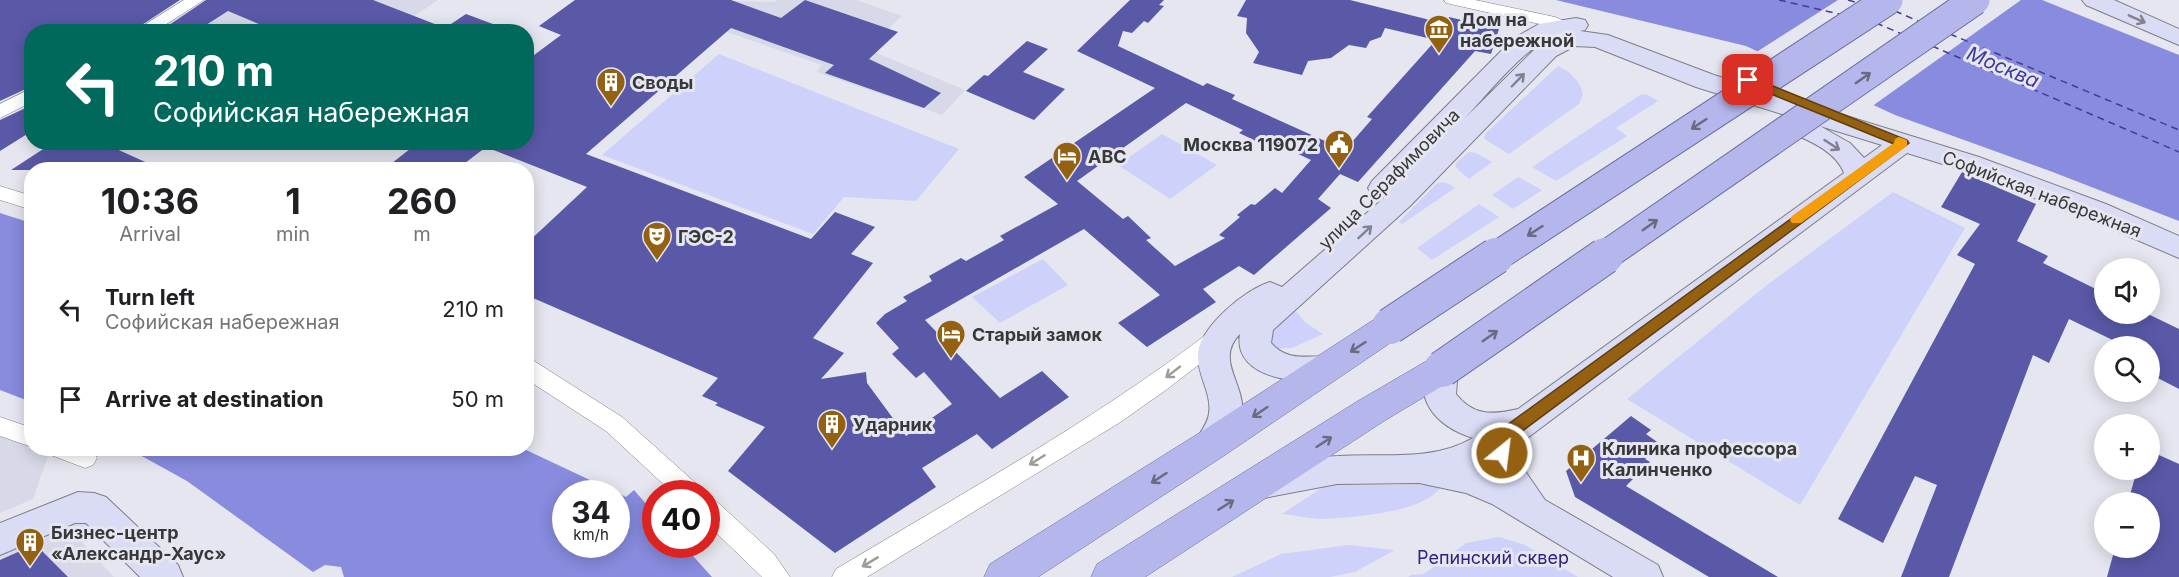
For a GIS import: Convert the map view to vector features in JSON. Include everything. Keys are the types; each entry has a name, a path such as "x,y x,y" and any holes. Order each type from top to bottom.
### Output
{"main road":[{"path":"1004,577 1209,446 1888,0"},
{"path":"1111,577 1371,411 1442,369 1975,0"},
{"path":"2094,0 2179,38"},
{"path":"2140,0 2179,17"},
{"name":"Софийская набережная","path":"1566,32 1581,25 1619,33 1726,71 1903,143"},
{"name":"Софийская набережная","path":"1566,32 1599,40 1706,81 2010,177 2096,211 2179,248"},
{"name":"улица Серафимовича","path":"1219,337 1363,208 1547,51 1566,32"},
{"path":"1706,81 1832,145 1850,159 1858,175"},
{"name":"улица Серафимовича","path":"1326,368 1284,370 1263,356 1256,347 1255,336 1261,323 1357,239 1468,117"},
{"path":"1417,470 1469,456 1517,428 1903,143"},
{"path":"1209,446 1222,427 1226,413 1223,388 1215,365 1214,354 1219,337"},
{"path":"1442,369 1439,388 1442,401 1454,414 1469,424 1482,428 1517,428"},
{"path":"1517,428 1502,453 1506,470 1536,512"},
{"path":"1258,485 1308,473 1338,470 1417,470 1470,479 1536,512 1645,577"},
{"path":"0,539 60,512 78,507 94,508 102,513 165,577"}],"street":[{"path":"155,24 196,0"},
{"path":"1452,0 1550,21 1566,32"},
{"path":"0,112 24,98"},
{"path":"0,193 24,200"},
{"path":"845,577 1111,416 1158,384 1219,337"},
{"path":"534,372 614,424 676,480"},
{"path":"0,426 24,435"},
{"path":"80,456 85,458"},
{"path":"720,520 771,569 793,577"}],"shaded area":[{"path":"208,0 438,0 402,24 167,24"},
{"path":"697,0 775,2 777,0 856,0 902,16 867,49 965,90 942,115 816,72 822,65 678,15"},
{"path":"0,434 24,443 24,456 48,456 33,499 0,513"},
{"path":"82,521 89,527 80,540 114,577 0,577 0,550 54,525"}],"green space":[{"path":"719,54 959,149 916,201 844,197 813,234 602,155"},
{"path":"1558,66 1571,74 1580,85 1583,94 1579,104 1509,154 1484,138 1486,133"},
{"path":"1646,94 1658,101 1616,128 1627,136 1556,181 1532,167 1640,95"},
{"path":"1162,134 1217,165 1170,199 1118,165"},
{"path":"1469,152 1476,153 1492,162 1469,179 1455,167 1457,162"},
{"path":"1518,177 1542,190 1513,209 1492,195"},
{"path":"1441,182 1455,188 1402,224 1399,222 1436,184"},
{"path":"1893,192 1965,228 1800,505 1627,399 1767,285"},
{"path":"1479,204 1499,217 1432,260 1417,248"},
{"path":"1043,259 1068,285 1000,323 972,297"},
{"path":"1295,310 1306,323 1323,334 1292,348 1275,349 1269,341 1270,330"},
{"path":"1326,485 1440,485 1441,487 1432,496 1419,503 1387,512 1323,519 1282,514"},
{"name":"Репинский сквер","path":"1499,537 1525,545 1578,577 1408,577 1424,574 1466,543"},
{"path":"1348,545 1395,550 1355,572 1330,577 1232,577 1281,554"}],"water":[{"name":"Москва","path":"1556,0 2042,0 2179,55 2179,221 1895,115 1746,46"},
{"path":"0,213 24,221 24,399 0,390"},
{"path":"534,454 590,480 552,480 552,558 630,558 630,494 634,490 642,499 642,558 695,558 712,577 344,577 341,567 325,565 313,572 187,481 142,456 534,456"}],"pier":[{"path":"1838,0 2021,0 1871,107 1755,53"}],"building":[{"path":"0,0 180,0 143,24 24,24 24,90 0,101"},
{"path":"206,0 373,0 435,24 259,24 228,11 208,24 171,24"},
{"path":"575,0 731,0 781,18 805,0 898,32 869,59 941,93 924,108 825,73 834,65 731,28 586,154 811,239 835,212 875,227 851,254 873,263 813,338 844,353 821,379 866,372 867,383 906,436 952,404 924,372 916,378 892,354 899,348 876,323 885,314 907,301 903,297 932,281 929,276 961,258 966,261 1004,240 1000,236 1058,204 1024,177 1155,88 1077,51 1130,0 1164,0 1159,5 1164,6 1148,23 1144,21 1132,33 1123,31 1118,46 1203,86 1207,83 1235,95 1232,99 1345,150 1372,119 1367,117 1436,40 1385,28 1381,37 1370,41 1366,48 1349,45 1331,58 1308,61 1302,75 1253,63 1259,52 1246,33 1247,18 1237,16 1246,0 1350,0 1446,24 1449,17 1499,29 1491,54 1475,51 1358,182 1340,174 1318,199 1331,208 1254,275 1239,266 1203,289 1216,302 1147,347 1118,323 1160,295 1084,229 925,320 1000,398 1042,371 1069,397 992,449 977,434 922,468 936,487 835,553 728,471 765,427 715,405 718,403 702,396 718,378 534,298 534,237 587,187 534,166 534,162 524,162 494,150 534,150 534,55 561,35 539,26","holes":["1186,103 1243,130 1239,133 1269,147 1275,143 1311,160 1282,193 1275,188 1255,205 1251,204 1237,215 1240,217 1219,235 1225,238 1175,266 1146,240 1151,238 1128,216 1123,219 1077,181"]},
{"path":"466,14 493,24 451,24"},
{"path":"1027,41 1048,49 1023,72 1065,89 1034,120 966,91 984,75 988,76"},
{"path":"24,109 24,136 0,151 0,120"},
{"path":"42,150 119,150 145,162 24,162 24,170 11,170"},
{"path":"409,150 482,150 466,162 393,162"},
{"path":"1962,172 2036,204 2017,241 2048,256 2043,263 2094,288 2094,324 2160,324 2160,320 2179,329 2179,389 2160,379 2160,336 2104,336 2069,319 2049,363 2033,355 1949,577 1901,577 1937,485 1915,476 1883,543 1838,519 1975,264 1957,255 1980,224 1941,207"},
{"path":"1631,416 1651,430 1646,434 1660,444 1645,459 1650,462 1626,486 1778,577 1709,577 1575,497 1566,471"},
{"path":"2160,455 2179,464 2179,577 2107,577 2112,558 2160,558 2160,492 2131,492 2134,480 2160,480"},
{"name":"Бизнес-центр «Александр-Хаус»","path":"27,548 41,550 68,577 0,577 0,560"}],"ferry route":[{"path":"1779,0 1839,14"},
{"path":"1848,0 1858,3"},
{"path":"1895,11 1918,21"},
{"path":"1876,23 1902,34"},
{"path":"1950,34 2179,130"},
{"path":"1932,46 2179,152"}],"slow traffic":[{"path":"1796,220 1903,143 1899,141"}],"place":[{"name":"Дом на набережной","path":"1439,54"},
{"name":"Своды","path":"611,108"},
{"name":"Москва 119072","path":"1339,170"},
{"name":"ABC","path":"1067,182"},
{"name":"ГЭС-2","path":"657,262"},
{"name":"Старый замок","path":"951,360"},
{"name":"Ударник","path":"832,450"},
{"name":"Клиника профессора Калинченко","path":"1581,484"},
{"name":"Бизнес-центр «Александр-Хаус»","path":"30,568"}],"route":[{"path":"1502,453 1506,435 1903,143 1748,80"}]}
